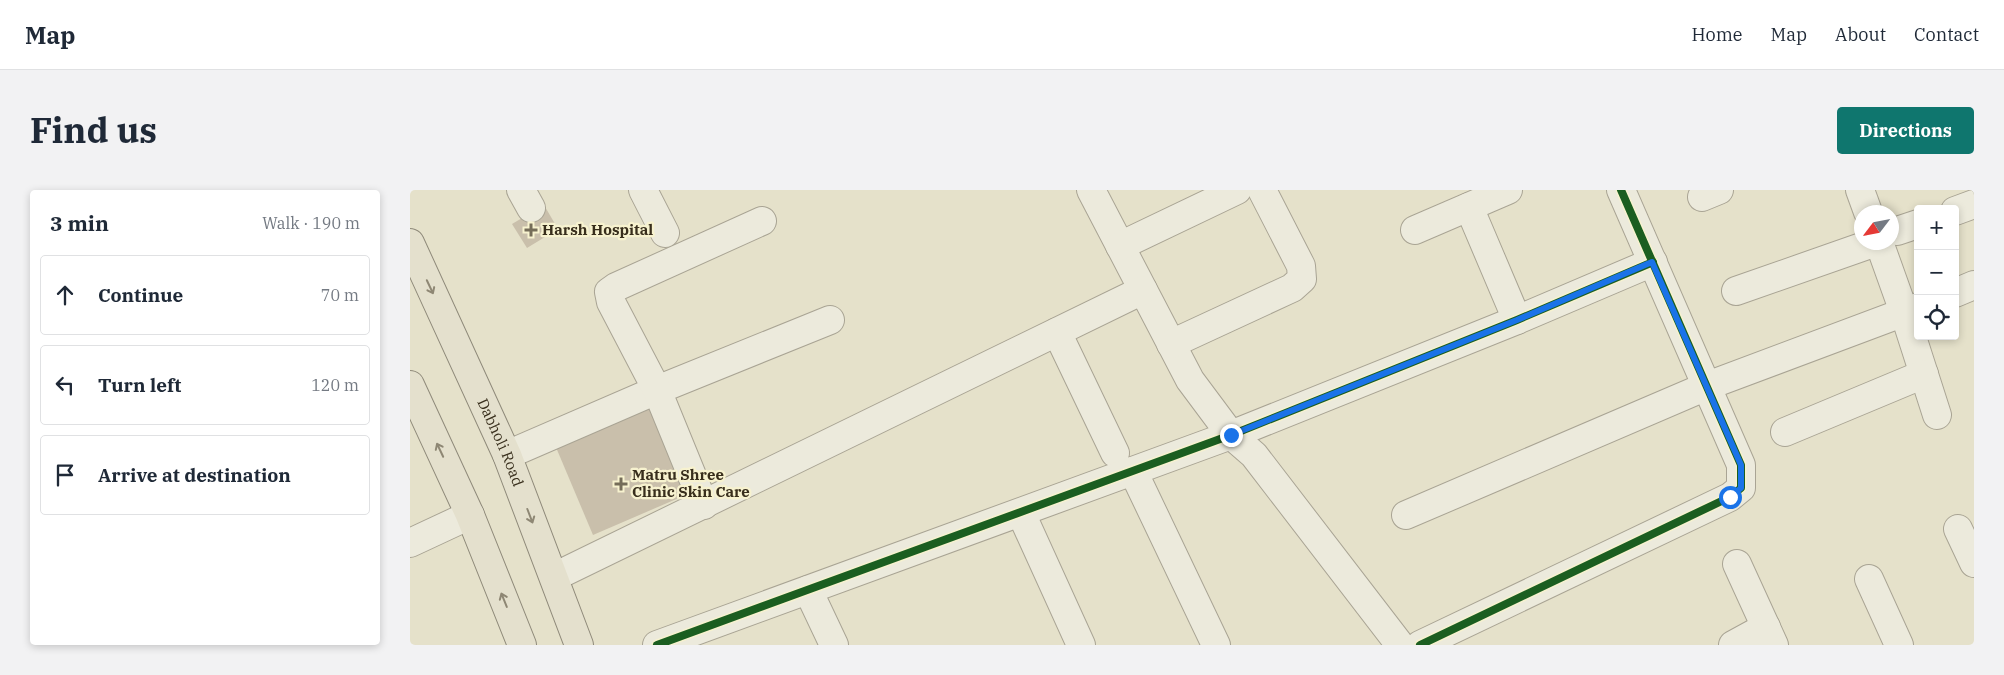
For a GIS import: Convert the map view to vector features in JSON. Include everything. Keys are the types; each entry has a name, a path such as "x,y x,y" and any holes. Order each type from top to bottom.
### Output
{"main road":[{"name":"Dabholi Road","path":"410,243 507,455 579,645"},
{"path":"410,385 470,515 522,645"}],"street":[{"path":"644,190 665,234"},
{"path":"1091,190 1190,380 1231,435 1254,455 1400,645"},
{"path":"1120,246 1237,190"},
{"path":"1171,344 1292,288 1302,280 1302,266 1262,190"},
{"path":"1415,230 1508,190"},
{"path":"1420,645 1730,497 1741,488 1741,465 1621,190"},
{"path":"1860,190 1865,205"},
{"path":"1959,210 1974,204"},
{"path":"1469,207 1517,320"},
{"path":"704,505 657,390 611,302 609,292 616,287 762,221"},
{"path":"1736,291 1854,249"},
{"path":"1896,250 1911,309 1924,374 1937,416"},
{"path":"657,645 707,637 808,590 1021,513 1124,462 1231,435 1517,320 1652,262"},
{"path":"1959,291 1974,286"},
{"path":"554,577 1143,290"},
{"path":"1406,515 1707,386 1911,309"},
{"path":"507,455 657,390 830,320"},
{"path":"1057,332 1216,645"},
{"path":"1784,432 1924,374"},
{"path":"1021,513 1081,645"},
{"path":"410,543 470,515"},
{"path":"1958,529 1974,563"},
{"path":"1734,645 1770,636 1736,564"},
{"path":"1869,579 1899,645"},
{"path":"808,590 834,645"}],"building":[{"path":"544,205 558,229 527,248 512,224"},
{"path":"656,402 695,491 593,535 555,445"}],"cycle path":[{"path":"1420,645 1730,497 1741,488 1741,465 1621,190"},
{"path":"657,645 1231,435 1517,320 1653,262"}],"place":[{"name":"Harsh Hospital","path":"531,230"},
{"name":"Matru Shree Clinic Skin Care","path":"621,484"}],"route":[{"path":"1231,435 1517,320 1652,262 1741,465 1741,488 1730,497"}]}
